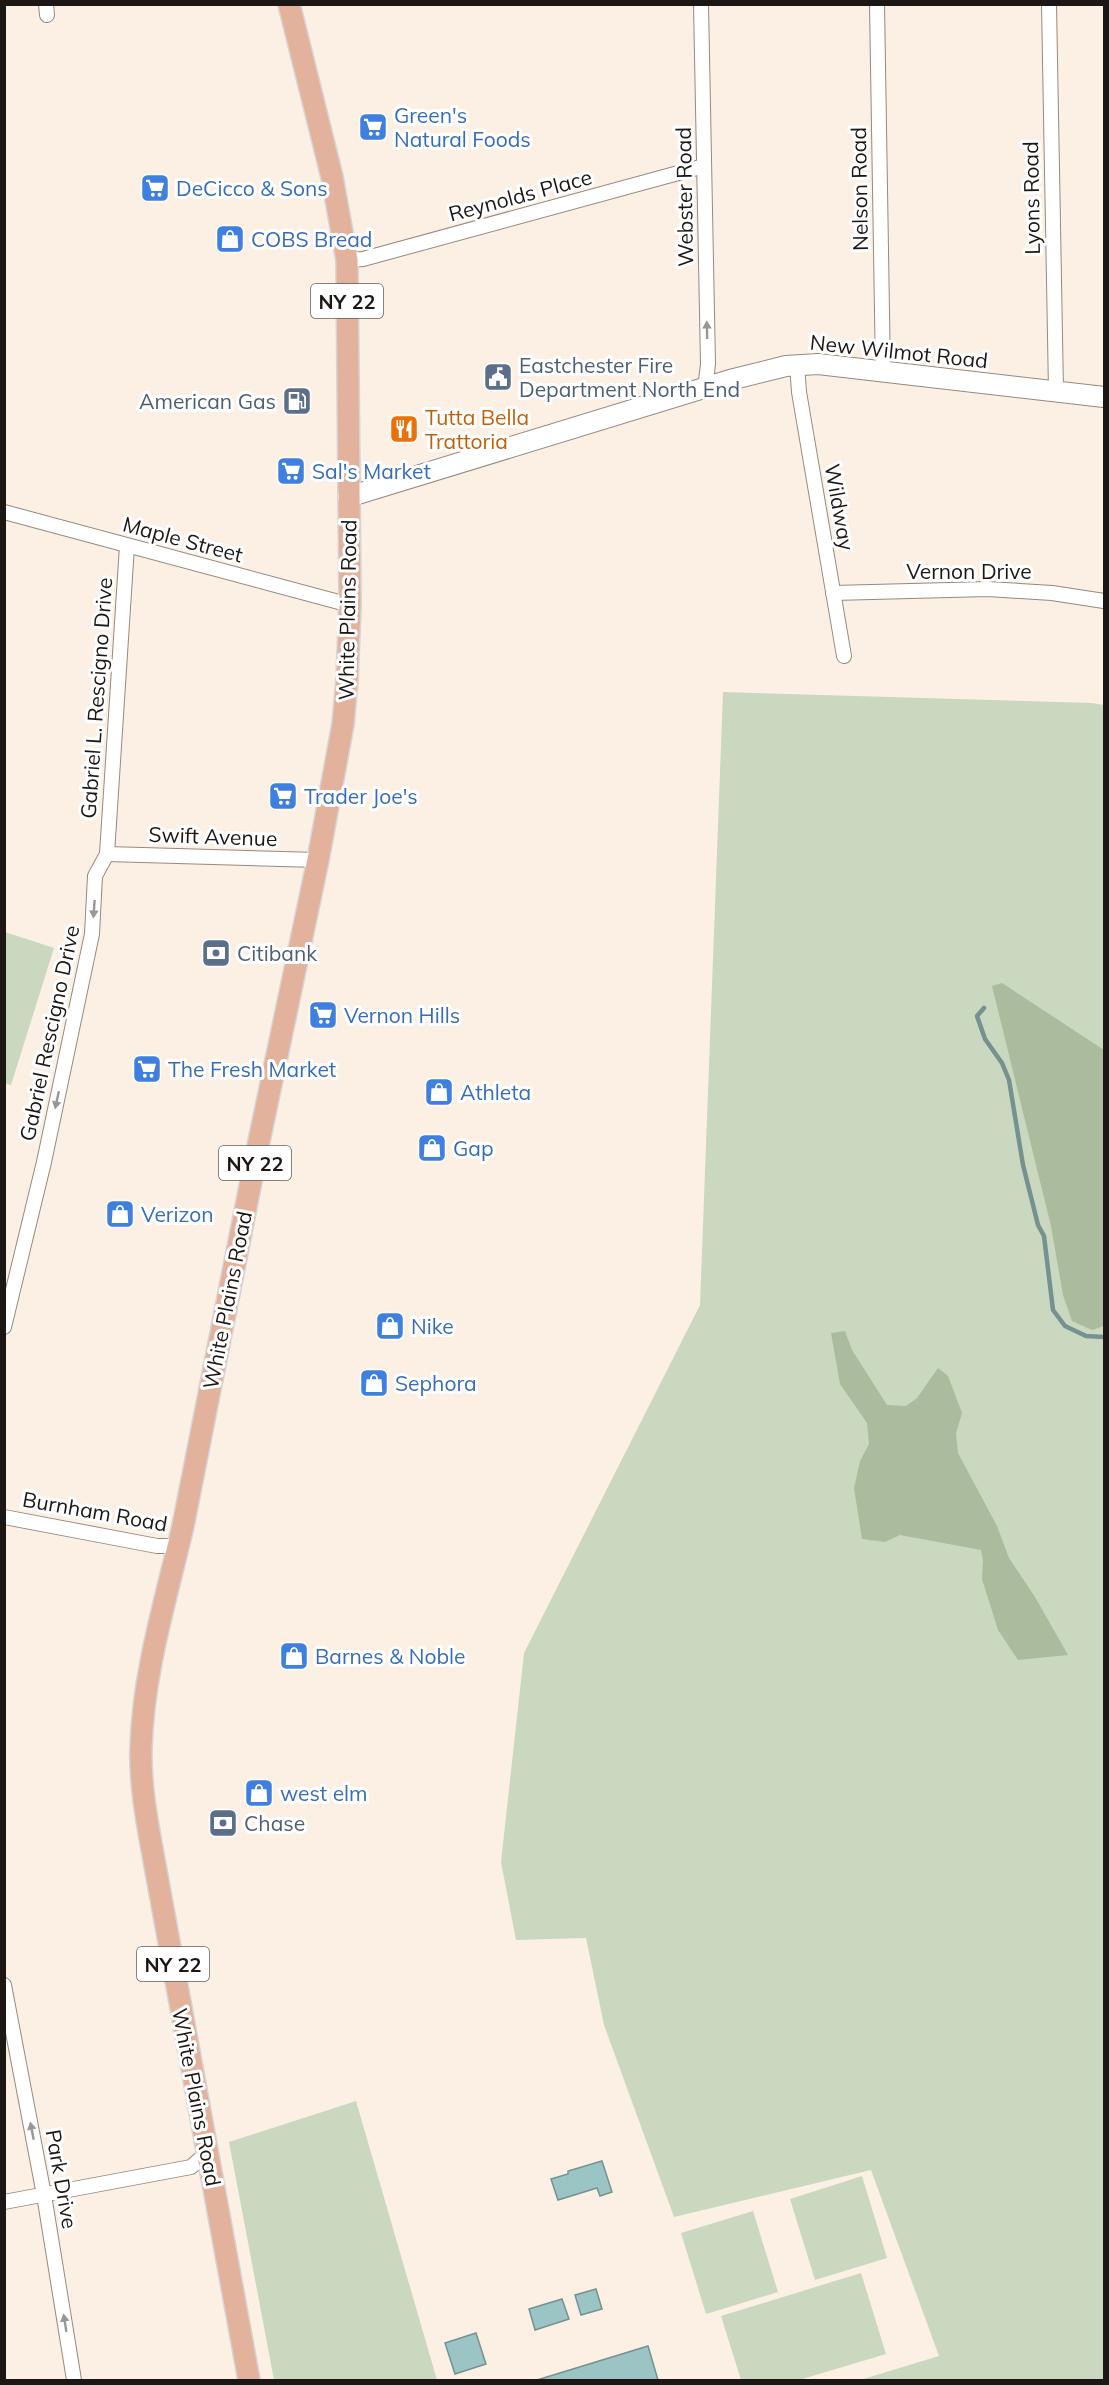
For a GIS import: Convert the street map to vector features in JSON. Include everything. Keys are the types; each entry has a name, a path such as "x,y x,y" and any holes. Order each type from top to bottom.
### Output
{"main road":[{"name":"White Plains Road","path":"249,2380 152,1849 142,1783 141,1749 143,1714 159,1626 178,1546 318,860 345,706 351,604 347,260 332,177 288,4"}],"street":[{"name":"Webster Road","path":"701,4 708,364 705,389"},
{"name":"Nelson Road","path":"877,4 883,372"},
{"name":"Lyons Road","path":"1049,4 1056,392"},
{"name":"Reynolds Place","path":"347,260 363,260 704,166"},
{"name":"New Wilmot Road","path":"348,498 738,378 797,364 818,364 1104,397"},
{"name":"Wildway","path":"797,364 799,392 844,656"},
{"name":"Maple Street","path":"4,512 351,604"},
{"name":"Gabriel L. Rescigno Drive","path":"107,854 127,546"},
{"name":"Vernon Drive","path":"833,593 988,589 1052,592 1104,601"},
{"name":"Swift Avenue","path":"107,854 318,860"},
{"name":"Gabriel Rescigno Drive","path":"4,1327 44,1162 92,934 94,876 107,854"},
{"name":"Burnham Road","path":"4,1517 157,1545 178,1546"},
{"name":"Park Drive","path":"4,1986 44,2195 74,2380"},
{"path":"4,2202 191,2167 208,2152"}],"green space":[{"path":"723,692 1104,705 1104,2380 860,2380 939,2356 871,2170 674,2217 604,2025 586,1938 516,1940 501,1862 524,1653 700,1305"},
{"path":"5,932 54,948 11,1085 4,1083"},
{"path":"1002,983 1104,1050 1104,1326 1092,1330 1072,1321 1063,1295 1051,1226 992,986"},
{"path":"845,1331 852,1350 887,1405 906,1406 917,1398 938,1368 948,1376 962,1413 956,1433 958,1453 997,1526 1009,1558 1035,1597 1068,1655 1018,1660 998,1630 982,1579 981,1550 900,1535 885,1542 862,1539 854,1488 860,1461 869,1444 867,1423 840,1384 831,1333"},
{"path":"356,2101 437,2380 274,2380 229,2142"},
{"path":"862,2176 887,2258 815,2280 790,2199"},
{"path":"753,2211 778,2292 706,2314 681,2233"},
{"path":"861,2273 886,2354 799,2380 741,2380 721,2316"}],"water":[{"path":"602,2161 612,2192 600,2196 597,2188 558,2200 551,2179 568,2174 568,2171"},
{"path":"596,2289 602,2309 581,2315 575,2295"},
{"path":"562,2299 569,2319 535,2330 529,2309"},
{"path":"476,2333 486,2364 455,2374 445,2343"},
{"path":"648,2346 658,2380 537,2380"}],"waterway":[{"path":"984,1008 977,1016 985,1039 1002,1063 1009,1080 1023,1165 1038,1225 1044,1236 1053,1310 1065,1326 1086,1336 1104,1337"}],"place":[{"name":"Green's Natural Foods","path":"373,127"},
{"name":"DeCicco & Sons","path":"155,188"},
{"name":"COBS Bread","path":"230,239"},
{"name":"Eastchester Fire Department North End","path":"498,377"},
{"name":"American Gas","path":"297,401"},
{"name":"Tutta Bella Trattoria","path":"404,429"},
{"name":"Sal's Market","path":"291,471"},
{"name":"Trader Joe's","path":"283,796"},
{"name":"Citibank","path":"216,953"},
{"name":"Vernon Hills","path":"323,1015"},
{"name":"The Fresh Market","path":"147,1069"},
{"name":"Athleta","path":"439,1092"},
{"name":"Gap","path":"432,1148"},
{"name":"Verizon","path":"120,1214"},
{"name":"Nike","path":"390,1326"},
{"name":"Sephora","path":"374,1383"},
{"name":"Barnes & Noble","path":"294,1656"},
{"name":"west elm","path":"259,1793"},
{"name":"Chase","path":"223,1823"}]}
